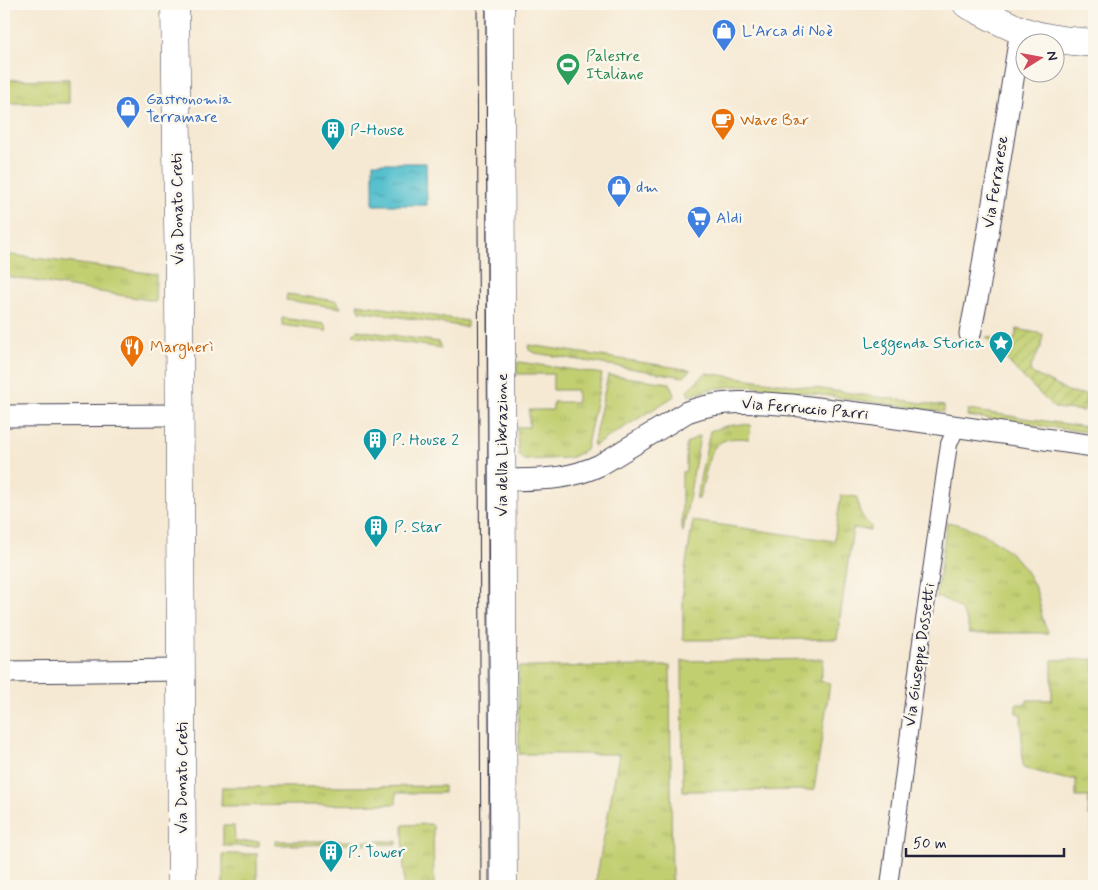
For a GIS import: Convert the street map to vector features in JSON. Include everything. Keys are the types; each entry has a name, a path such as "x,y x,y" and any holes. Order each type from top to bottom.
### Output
{"main road":[{"name":"Via Donato Creti","path":"175,4 180,415 182,886"},
{"name":"Via della Liberazione","path":"500,4 503,886"},
{"path":"967,4 1021,30 1062,40 1094,43"}],"street":[{"name":"Via Ferrarese","path":"970,334 1021,30"},
{"name":"Via Ferruccio Parri","path":"502,480 554,478 572,476 587,471 600,465 682,414 696,408 724,403 757,402 816,408 1094,446"},
{"path":"4,416 180,415"},
{"name":"Via Giuseppe Dossetti","path":"889,886 949,444 957,426"},
{"path":"4,672 181,670"}],"green space":[{"path":"69,79 69,103 4,103 4,80"},
{"path":"4,254 156,274 155,301 4,276"},
{"path":"287,294 337,301 341,308 286,300"},
{"path":"358,304 467,321 467,327 360,311"},
{"path":"282,318 324,324 327,331 282,325"},
{"path":"1017,329 1043,334 1041,347 1030,372 1070,392 1087,395 1084,411 1054,408 986,337 1014,341"},
{"path":"358,330 439,342 441,348 353,335"},
{"path":"528,346 691,370 684,377 535,353 529,350"},
{"path":"517,363 602,374 586,450 566,458 524,460 519,456 517,427 529,427 529,410 553,410 553,402 577,402 577,390 553,390 553,374 517,374"},
{"path":"706,373 944,406 944,412 764,387 733,386 711,389 689,396 687,390"},
{"path":"608,375 670,383 674,396 594,446 593,445"},
{"path":"968,410 1094,428 1094,433 967,416"},
{"path":"742,424 751,425 749,439 731,439 716,445 710,456 699,499 696,499 710,431"},
{"path":"700,436 683,532 682,472 686,471 686,444"},
{"path":"841,495 857,497 861,513 871,526 870,530 853,528 837,639 683,640 683,582 693,521 834,541"},
{"path":"947,522 962,525 989,537 1013,555 1031,579 1038,597 1045,627 1049,633 969,633 966,620 959,609 955,605 936,597"},
{"path":"824,659 820,681 830,683 814,790 683,791 682,661"},
{"path":"1094,659 1094,838 1092,838 1092,816 1088,816 1089,797 1076,797 1076,779 1065,779 1023,768 1021,714 1016,713 1016,704 1027,704 1027,700 1052,700 1052,660"},
{"path":"670,666 672,886 595,886 619,754 519,754 518,667"},
{"path":"444,786 444,793 396,793 396,804 221,806 222,787"},
{"path":"431,824 433,826 434,886 404,886 403,825"},
{"path":"223,826 234,826 235,842 259,841 259,846 223,846"},
{"path":"275,841 397,841 397,844 275,845"},
{"path":"223,854 257,854 257,886 223,886"}],"water":[{"path":"373,163 426,163 427,205 373,205"}],"tram line":[{"path":"477,4 481,886"},
{"path":"486,4 490,886"}],"place":[{"name":"L'Arca di Noè","path":"724,52"},
{"name":"Palestre Italiane","path":"568,86"},
{"name":"Gastronomia Terramare","path":"128,129"},
{"name":"Wave Bar","path":"723,141"},
{"name":"P-House","path":"333,151"},
{"name":"dm","path":"619,208"},
{"name":"Aldi","path":"699,239"},
{"name":"Leggenda Storica","path":"1001,364"},
{"name":"Margherì","path":"132,368"},
{"name":"P. House 2","path":"375,461"},
{"name":"P. Star","path":"376,548"},
{"name":"P. Tower","path":"331,873"}]}
